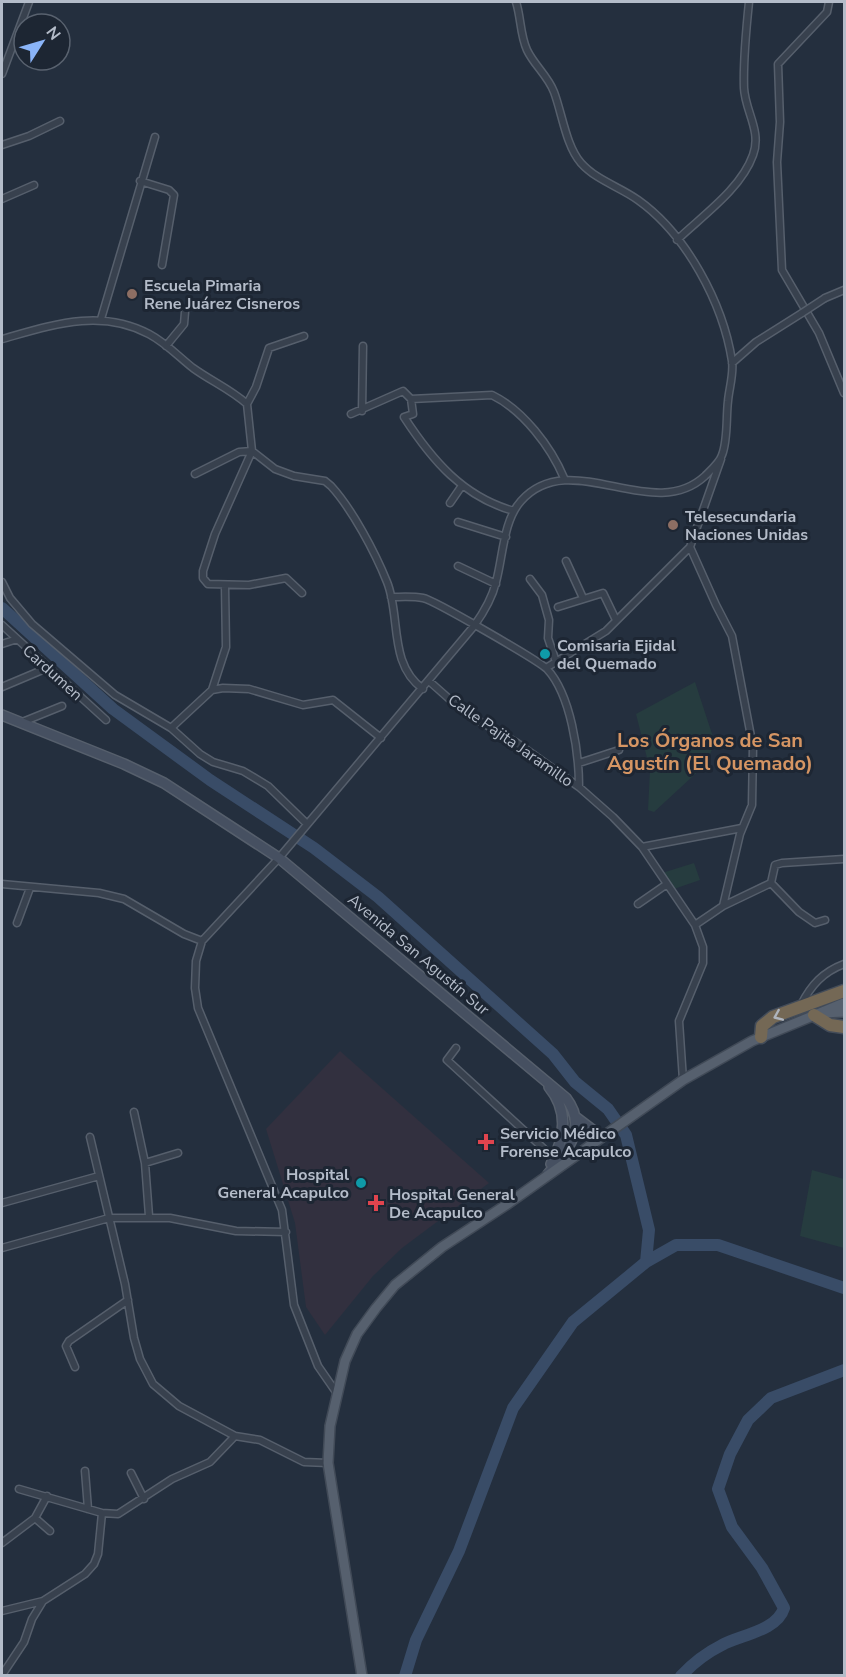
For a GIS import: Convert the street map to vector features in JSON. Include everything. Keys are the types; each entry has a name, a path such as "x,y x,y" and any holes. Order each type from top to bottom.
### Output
{"highway":[{"path":"761,1037 765,1022 844,991"},
{"path":"817,1014 830,1025 844,1028"}],"main road":[{"name":"Avenida San Agustín Sur","path":"2,715 124,764 164,783 279,858 566,1098 577,1118 606,1134"},
{"path":"362,1676 328,1463 336,1392 345,1361 357,1334 395,1285 441,1247 683,1080 761,1037 844,1004"},
{"path":"817,1014 844,1012"},
{"name":"Avenida San Agustín Sur","path":"538,1074 552,1091 562,1112 564,1123 562,1136 544,1178"},
{"path":"544,1178 572,1140 577,1118"}],"street":[{"path":"2,74 29,2"},
{"path":"516,2 527,50 553,88 573,151 581,163 638,200 677,240 717,304 732,363 722,456 690,547 598,637 546,668"},
{"path":"677,240 736,183 754,154 756,130 744,86 746,73 743,50 749,2"},
{"path":"829,2 827,12 778,64 780,122 777,162 782,270 819,333 844,393"},
{"path":"2,145 22,139 60,121"},
{"path":"101,319 140,181 155,137"},
{"path":"140,181 169,190 174,195 162,265"},
{"path":"2,199 34,186"},
{"path":"732,363 756,342 825,298 844,290"},
{"path":"166,346 184,324 185,312"},
{"path":"2,339 62,323 101,319 149,334 195,370 232,391 247,404"},
{"path":"302,593 286,578 225,586 204,583 202,571 215,534 252,451 247,404 256,387 268,348 304,336"},
{"path":"362,411 363,346"},
{"path":"351,414 362,411 398,391 403,391 411,399 413,414 404,417 423,446 462,487 491,505 514,511"},
{"path":"411,399 460,394 492,394 498,397 516,412 538,438 564,478"},
{"path":"195,474 239,452 252,451 274,469 294,476 325,481 331,486 388,583 402,657 408,672 423,689"},
{"path":"336,1392 318,1366 294,1305 282,1210 198,1008 195,988 196,961 202,940 279,858 474,626 487,608 496,584 514,511 529,493 564,478 633,490 678,490 704,477 722,456"},
{"path":"450,503 462,487"},
{"path":"458,522 506,537"},
{"path":"690,547 732,636 753,747 752,805 742,828 723,906"},
{"path":"566,561 583,598"},
{"path":"458,566 496,584"},
{"path":"530,579 542,596 549,620 548,638 556,662"},
{"path":"2,582 10,598 32,624 115,695 171,728 200,754 213,762 243,771 268,786 305,826"},
{"path":"171,728 212,690 226,647 225,586"},
{"path":"558,607 603,593 616,620"},
{"path":"390,597 424,598 448,608 546,668 562,696 571,721 579,763 579,787"},
{"name":"Cardumen","path":"2,625 106,720"},
{"path":"2,644 17,639"},
{"path":"2,687 47,668"},
{"name":"Calle Pajita Jaramillo","path":"429,681 464,712 517,742 579,787 642,847 695,925 703,947 703,963 679,1021 683,1080"},
{"path":"212,690 233,686 303,705 333,700 381,738"},
{"path":"20,723 62,706"},
{"path":"579,763 619,750"},
{"path":"642,847 742,828"},
{"path":"771,883 775,865 844,859"},
{"path":"695,925 723,906 771,883"},
{"path":"771,883 810,921 825,920"},
{"path":"638,904 667,884"},
{"path":"2,885 99,893 124,899 184,934 202,940"},
{"path":"16,923 30,888"},
{"path":"800,1008 813,985 828,970 844,964"},
{"path":"456,1048 447,1060 554,1158"},
{"path":"134,1112 145,1163 150,1216"},
{"path":"90,1137 140,1359 153,1384 179,1406 235,1436 260,1440 304,1462 328,1463"},
{"path":"145,1163 178,1154"},
{"path":"2,1203 99,1176"},
{"path":"2,1248 109,1218 150,1216 236,1231 286,1232"},
{"path":"75,1367 66,1346 69,1341 128,1300"},
{"path":"19,1489 102,1513 118,1514 188,1471 210,1462 235,1436"},
{"path":"86,1471 88,1509"},
{"path":"131,1473 144,1499"},
{"path":"2,1543 35,1518 47,1496"},
{"path":"2,1611 43,1601 85,1574 94,1564 98,1554 102,1513"},
{"path":"35,1518 50,1530"},
{"path":"2,1675 24,1642 32,1618 43,1601"}],"shaded area":[{"name":"Hospital General De Acapulco","path":"340,1051 489,1183 402,1248 373,1276 325,1335 306,1307 295,1223 266,1129"}],"green space":[{"path":"695,682 715,743 705,765 654,812 648,810 650,770 636,714"},
{"path":"694,863 700,880 671,890 662,873"},
{"path":"812,1170 844,1179 844,1248 800,1236"}],"waterway":[{"path":"2,608 113,709 210,780 314,848 378,897 553,1054 575,1082 608,1109 626,1135 649,1230 646,1262"},
{"path":"405,1676 416,1640 459,1551 513,1408 573,1322 646,1262 676,1245 718,1245 844,1288"},
{"path":"681,1676 716,1648 774,1622 784,1608 762,1568 732,1527 718,1489 730,1454 748,1420 771,1398 844,1370"}],"place":[{"name":"Escuela Pimaria Rene Juárez Cisneros","path":"132,294"},
{"name":"Telesecundaria Naciones Unidas","path":"673,525"},
{"name":"Comisaria Ejidal del Quemado","path":"545,654"},
{"name":"Servicio Médico Forense Acapulco","path":"486,1142"},
{"name":"Hospital General Acapulco","path":"361,1183"},
{"name":"Hospital General De Acapulco","path":"376,1203"}],"district":[{"name":"Los Órganos de San Agustín (El Quemado)","path":"710,752"}]}
